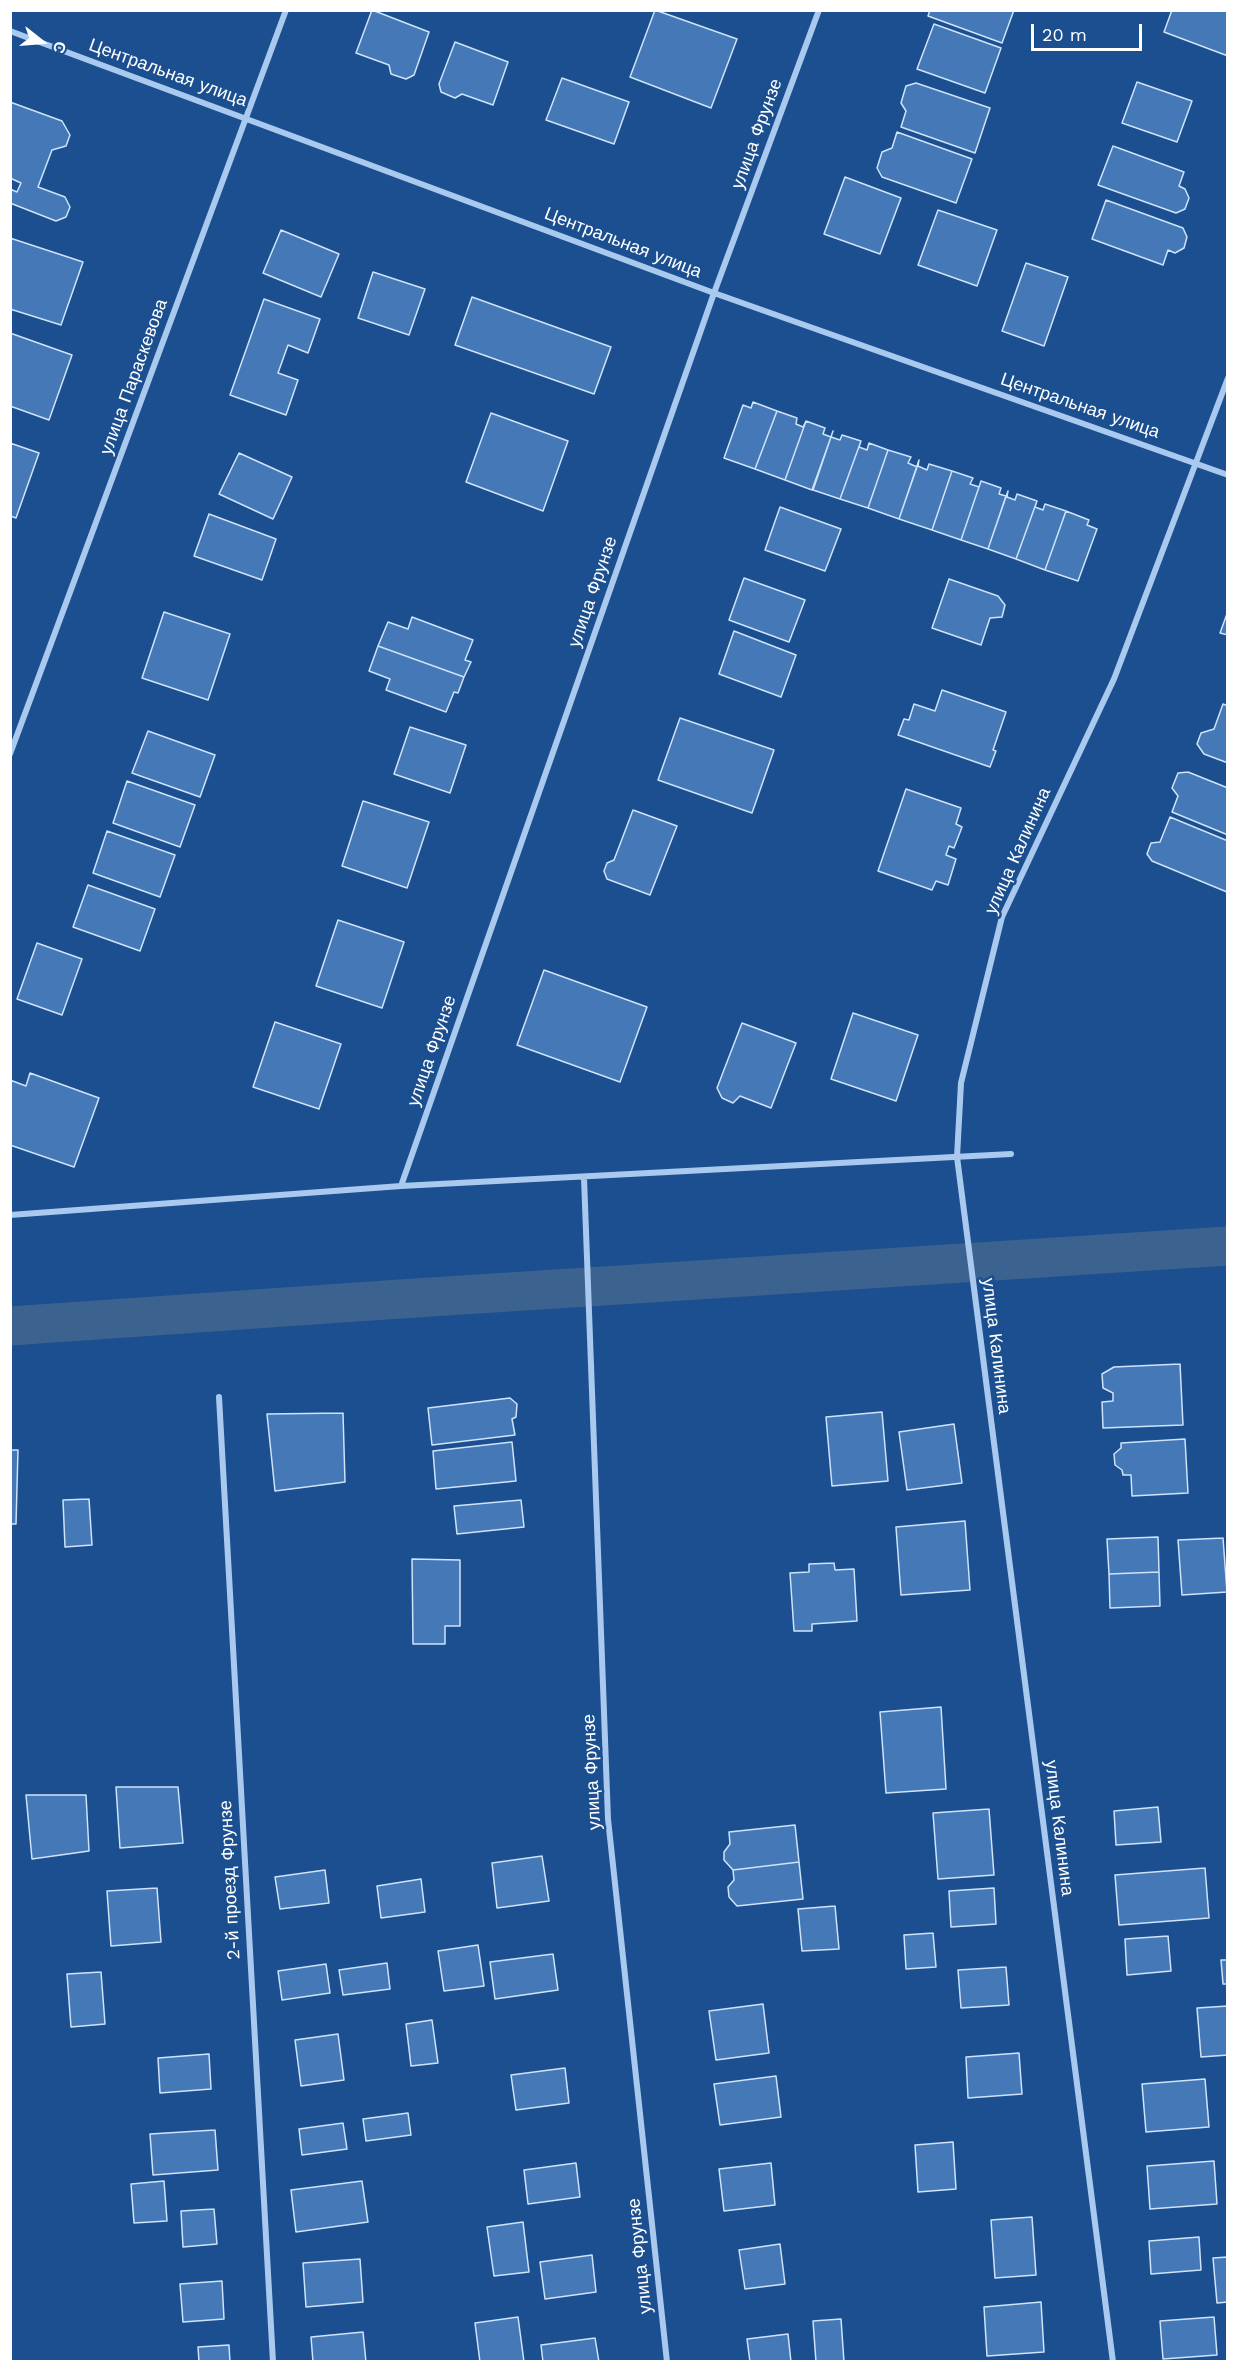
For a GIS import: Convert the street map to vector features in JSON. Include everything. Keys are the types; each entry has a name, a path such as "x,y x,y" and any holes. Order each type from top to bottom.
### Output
{"street":[{"name":"улица Параскевова","path":"10,754 286,10"},
{"name":"улица Фрунзе","path":"401,1186 714,293 819,10"},
{"name":"Центральная улица","path":"10,31 714,293 1227,475"},
{"name":"улица Калинина","path":"1113,2361 957,1157 961,1083 1002,917 1114,679 1227,378"},
{"path":"10,1215 401,1186 1011,1154"},
{"name":"улица Фрунзе","path":"584,1178 608,1819 667,2361"},
{"name":"2-й проезд Фрунзе","path":"219,1397 273,2361"}],"building":[{"path":"372,10 429,32 414,75 406,79 391,74 389,65 356,53"},
{"path":"655,10 737,39 711,108 630,77"},
{"path":"930,10 1014,10 1002,43 928,16"},
{"path":"1172,10 1228,10 1228,56 1164,32"},
{"path":"934,24 1001,48 985,93 917,69"},
{"path":"455,42 508,62 493,105 462,94 455,98 441,92 439,84"},
{"path":"562,78 629,102 614,144 546,120"},
{"path":"1137,82 1192,101 1177,142 1122,123"},
{"path":"916,83 990,108 975,153 901,127 906,111 901,103 906,86"},
{"path":"10,102 62,121 70,135 66,146 52,150 38,187 65,197 70,207 66,217 56,221 10,203 10,189 17,192 21,183 10,178"},
{"path":"897,132 972,159 956,203 882,177 877,168 882,152 892,148"},
{"path":"1113,146 1184,172 1179,186 1185,189 1189,198 1185,209 1176,213 1098,185"},
{"path":"845,177 901,198 880,254 824,234"},
{"path":"1106,200 1183,228 1187,237 1184,248 1175,253 1168,250 1163,265 1092,239"},
{"path":"938,210 997,230 977,286 918,265"},
{"path":"281,230 339,254 321,297 263,273"},
{"path":"10,238 83,262 61,325 10,309"},
{"path":"1026,263 1068,277 1044,346 1002,331"},
{"path":"373,272 425,289 409,335 358,318"},
{"path":"472,297 611,347 594,394 455,345"},
{"path":"264,299 320,319 308,353 288,345 278,373 298,380 286,415 230,395"},
{"path":"10,333 72,355 49,420 10,406"},
{"path":"753,402 777,411 755,469 724,458 743,405 751,408"},
{"path":"777,411 797,418 796,424 803,427 806,421 785,480 755,469"},
{"path":"491,413 568,441 543,511 466,482"},
{"path":"806,421 825,428 823,434 831,437 812,490 785,480"},
{"path":"833,431 831,437 840,440 842,435 861,441 840,499 813,490"},
{"path":"861,441 859,447 867,450 869,443 888,450 868,508 840,499"},
{"path":"10,443 39,453 16,518 10,516"},
{"path":"888,450 911,457 908,463 917,467 899,519 868,508"},
{"path":"239,453 292,477 273,519 219,494"},
{"path":"919,460 918,466 927,470 929,464 952,471 932,530 899,519"},
{"path":"952,471 973,478 970,484 979,487 961,540 932,530"},
{"path":"981,481 1001,488 999,494 1006,496 988,549 961,540"},
{"path":"1008,491 1007,497 1015,500 1017,494 1037,501 1016,559 988,549"},
{"path":"1037,501 1035,507 1043,510 1045,504 1066,511 1045,570 1016,559"},
{"path":"780,507 841,529 825,571 765,550"},
{"path":"1066,511 1089,520 1087,525 1097,529 1078,581 1045,570"},
{"path":"209,514 276,539 262,580 194,556"},
{"path":"744,578 805,600 789,642 729,620"},
{"path":"949,579 998,596 1005,605 1002,617 990,618 981,645 932,628"},
{"path":"1228,611 1228,635 1220,633"},
{"path":"164,612 230,634 208,700 142,678"},
{"path":"412,617 473,640 465,660 471,662 464,677 378,646 388,622 408,629"},
{"path":"734,631 796,655 781,697 719,674"},
{"path":"378,646 464,677 458,693 454,692 446,712 386,690 390,679 369,671"},
{"path":"942,690 1006,712 993,750 996,751 990,767 898,735 904,719 909,720 914,704 935,711"},
{"path":"1223,704 1228,706 1228,763 1204,754 1197,744 1201,733 1214,729"},
{"path":"680,718 774,750 752,813 658,780"},
{"path":"410,727 466,745 450,793 394,774"},
{"path":"148,731 215,755 200,797 132,773"},
{"path":"1188,772 1228,788 1228,835 1172,812 1178,796 1172,788 1178,773"},
{"path":"127,781 195,805 180,847 113,823"},
{"path":"906,789 961,808 956,824 962,827 954,848 949,846 946,855 956,859 948,885 936,881 932,890 878,871"},
{"path":"363,801 429,822 407,888 342,866"},
{"path":"633,810 677,826 650,895 607,879 604,871 607,863 614,860"},
{"path":"1170,817 1228,841 1227,892 1152,861 1147,854 1151,843 1160,842"},
{"path":"107,831 175,855 160,897 93,873"},
{"path":"88,885 155,909 140,951 73,927"},
{"path":"338,920 404,942 382,1008 316,986"},
{"path":"37,943 82,959 62,1015 17,999"},
{"path":"544,970 647,1007 620,1082 517,1045"},
{"path":"853,1013 918,1035 896,1101 831,1079"},
{"path":"275,1022 341,1044 319,1109 253,1087"},
{"path":"742,1023 796,1043 771,1108 740,1096 733,1103 722,1098 717,1088"},
{"path":"30,1073 99,1098 74,1167 10,1145 10,1080 26,1086"},
{"path":"1180,1364 1183,1425 1103,1428 1102,1402 1113,1401 1113,1393 1103,1388 1102,1374 1114,1367"},
{"path":"510,1398 517,1404 516,1417 512,1419 515,1435 432,1445 428,1408"},
{"path":"882,1412 888,1481 832,1486 826,1417"},
{"path":"343,1413 345,1482 275,1491 267,1414"},
{"path":"954,1424 962,1483 907,1490 899,1432"},
{"path":"10,1431 11,1450 18,1450 16,1524 10,1524"},
{"path":"1185,1439 1188,1493 1132,1496 1131,1475 1123,1475 1122,1470 1115,1465 1114,1454 1121,1448 1121,1443"},
{"path":"512,1442 516,1481 436,1489 433,1451"},
{"path":"89,1499 92,1545 65,1547 63,1500"},
{"path":"521,1500 524,1527 457,1534 454,1506"},
{"path":"965,1521 970,1590 901,1595 896,1527"},
{"path":"1158,1537 1159,1572 1109,1574 1107,1539"},
{"path":"1223,1538 1227,1592 1182,1595 1178,1540"},
{"path":"412,1559 460,1560 460,1626 445,1626 445,1644 413,1644"},
{"path":"834,1563 835,1570 854,1569 857,1621 812,1624 812,1631 794,1631 790,1573 809,1572 809,1564"},
{"path":"1159,1572 1160,1606 1110,1608 1109,1574"},
{"path":"941,1707 946,1789 886,1793 880,1712"},
{"path":"116,1787 178,1787 183,1843 120,1848"},
{"path":"26,1795 86,1795 89,1851 32,1859"},
{"path":"1158,1807 1161,1842 1116,1845 1114,1811"},
{"path":"989,1809 994,1875 938,1879 933,1813"},
{"path":"795,1825 799,1862 733,1870 724,1860 724,1852 730,1844 729,1832"},
{"path":"542,1856 549,1901 497,1908 492,1863"},
{"path":"799,1862 803,1899 737,1906 729,1897 728,1887 734,1880 733,1870"},
{"path":"1205,1868 1209,1918 1119,1925 1115,1875"},
{"path":"325,1870 329,1903 280,1909 275,1877"},
{"path":"421,1879 425,1912 381,1918 377,1886"},
{"path":"157,1888 161,1942 111,1946 107,1891"},
{"path":"994,1888 996,1924 951,1927 949,1891"},
{"path":"835,1906 839,1949 802,1951 798,1909"},
{"path":"933,1933 936,1967 906,1969 904,1935"},
{"path":"1168,1936 1171,1971 1127,1975 1125,1939"},
{"path":"478,1945 484,1986 444,1991 438,1951"},
{"path":"553,1954 558,1990 495,1999 490,1962"},
{"path":"1221,1960 1228,1960 1228,1984 1223,1984"},
{"path":"387,1963 390,1989 343,1995 339,1970"},
{"path":"326,1964 330,1993 282,2000 278,1971"},
{"path":"1006,1967 1009,2005 961,2008 958,1970"},
{"path":"101,1972 105,2024 71,2027 67,1974"},
{"path":"763,2004 769,2053 716,2060 709,2011"},
{"path":"1228,2006 1228,2055 1201,2057 1197,2008"},
{"path":"432,2020 438,2063 411,2066 406,2024"},
{"path":"338,2034 344,2080 301,2086 295,2040"},
{"path":"1019,2053 1022,2094 968,2098 966,2057"},
{"path":"209,2054 211,2089 160,2093 158,2058"},
{"path":"565,2068 569,2103 516,2110 511,2075"},
{"path":"776,2076 781,2117 720,2125 714,2084"},
{"path":"1205,2079 1209,2127 1146,2132 1142,2084"},
{"path":"408,2113 411,2135 366,2141 363,2119"},
{"path":"343,2123 347,2149 302,2155 299,2129"},
{"path":"215,2130 218,2170 153,2175 150,2134"},
{"path":"953,2142 956,2189 918,2192 915,2145"},
{"path":"1214,2161 1217,2204 1150,2209 1147,2166"},
{"path":"576,2163 580,2197 528,2204 524,2170"},
{"path":"771,2163 775,2205 724,2211 719,2169"},
{"path":"164,2181 167,2221 134,2223 131,2184"},
{"path":"362,2181 368,2222 296,2232 291,2190"},
{"path":"214,2209 217,2244 183,2247 181,2211"},
{"path":"1032,2217 1036,2275 995,2278 991,2220"},
{"path":"523,2222 529,2272 494,2276 487,2227"},
{"path":"1199,2237 1201,2270 1151,2274 1149,2241"},
{"path":"780,2244 785,2284 745,2289 739,2250"},
{"path":"592,2255 596,2292 545,2299 540,2262"},
{"path":"1228,2257 1228,2302 1217,2303 1213,2258"},
{"path":"360,2259 363,2302 306,2307 303,2263"},
{"path":"222,2281 224,2319 183,2322 180,2284"},
{"path":"1041,2302 1044,2352 987,2356 984,2307"},
{"path":"518,2317 524,2362 480,2362 475,2323"},
{"path":"1214,2317 1217,2355 1163,2359 1160,2321"},
{"path":"841,2319 844,2362 816,2362 813,2321"},
{"path":"363,2332 366,2362 313,2362 311,2337"},
{"path":"788,2334 791,2362 750,2362 747,2339"},
{"path":"595,2338 599,2362 543,2362 541,2345"},
{"path":"229,2345 230,2362 199,2362 198,2347"}],"waterway":[{"path":"10,1326 1228,1246"}]}
